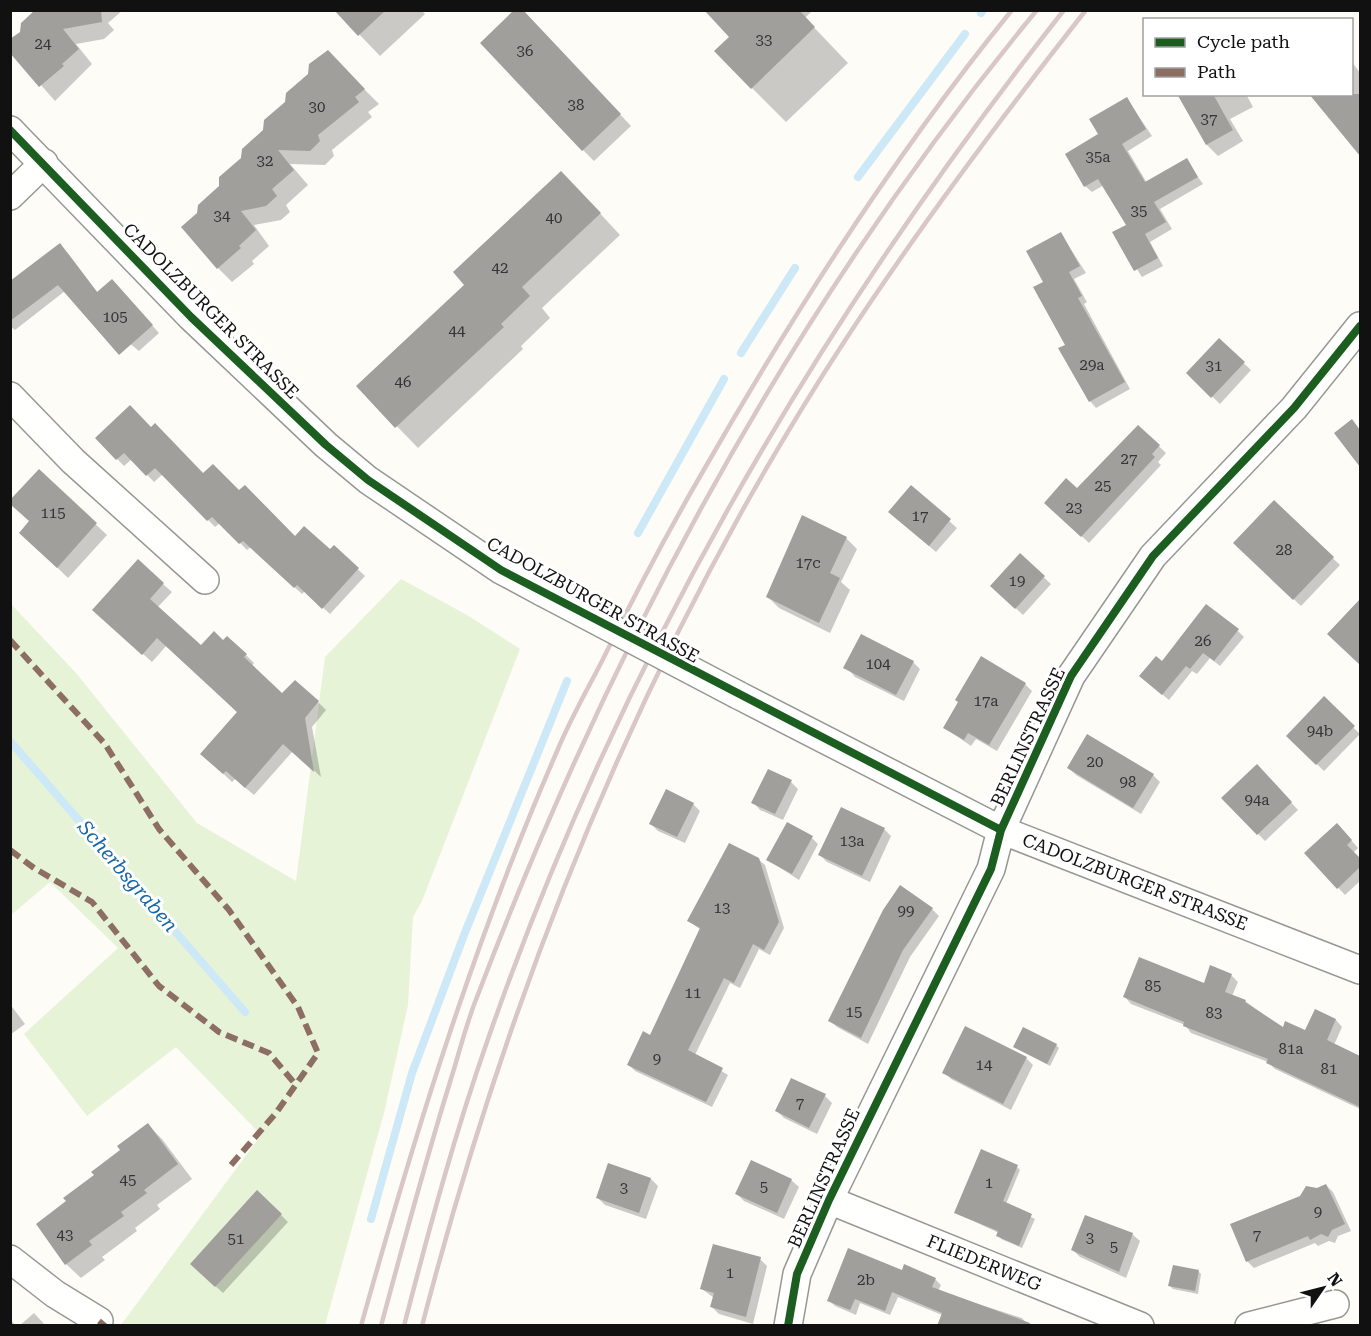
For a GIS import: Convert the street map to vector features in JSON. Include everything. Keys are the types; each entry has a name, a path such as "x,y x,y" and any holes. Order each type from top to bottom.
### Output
{"street":[{"name":"CADOLZBURGER STRASSE","path":"10,130 191,316 326,445 368,480 501,570 1001,830 1360,970"},
{"path":"10,195 44,163"},
{"name":"BERLINSTRASSE","path":"788,1326 797,1274 829,1200 882,1086 992,869 1001,830 1071,676 1153,556 1294,408 1360,326"},
{"path":"10,396 73,462 206,580"},
{"name":"FLIEDERWEG","path":"829,1200 1140,1326"},
{"path":"10,1259 55,1294 99,1321"},
{"path":"1249,1326 1335,1304"}],"green space":[{"path":"401,579 467,615 520,649 422,901 413,917 408,1005 384,1113 325,1325 121,1325 261,1135 176,1047 87,1116 24,1034 118,948 50,882 11,915 11,604 76,673 197,823 296,881 325,657"}],"building":[{"path":"35,10 101,10 102,22 63,29 79,49 62,64 64,66 39,87 10,53 10,39 20,32 21,23"},
{"path":"334,10 386,10 358,36"},
{"path":"514,10 523,10 621,114 582,151 480,43"},
{"path":"704,10 799,10 815,27 751,89 714,51 729,37"},
{"path":"328,50 365,89 355,97 359,102 318,135 320,141 310,151 278,150 294,170 272,189 277,196 266,206 241,211 256,230 239,246 241,248 217,269 181,227 197,213 198,205 219,186 219,177 241,158 242,149 263,130 264,120 285,102 286,93 308,74 309,64"},
{"path":"1360,94 1360,156 1311,96"},
{"path":"1178,96 1214,96 1233,130 1206,145"},
{"path":"1127,97 1146,129 1122,144 1145,182 1187,158 1198,177 1154,202 1166,222 1145,234 1158,258 1134,271 1112,232 1126,225 1098,179 1084,187 1065,154 1098,134 1089,119"},
{"path":"561,171 601,213 522,287 530,296 501,324 504,327 395,428 356,386 464,285 453,272"},
{"path":"1061,232 1080,266 1069,272 1082,296 1078,298 1125,382 1089,402 1058,348 1065,345 1033,287 1043,282 1026,251"},
{"path":"60,243 97,292 112,279 153,325 119,355 58,285 10,321 10,281"},
{"path":"1219,338 1245,362 1211,398 1186,373"},
{"path":"130,405 151,427 155,423 203,473 213,464 239,490 245,485 295,536 304,526 330,549 334,545 359,568 322,609 297,585 294,588 243,541 239,544 212,517 207,521 155,468 146,476 124,453 116,460 95,438"},
{"path":"1352,419 1360,430 1360,467 1334,433"},
{"path":"1138,425 1160,445 1152,454 1155,457 1081,537 1044,503 1066,478 1077,488"},
{"path":"39,469 97,523 57,568 19,533 29,521 10,504 10,500"},
{"path":"911,485 951,519 929,546 888,512"},
{"path":"1274,500 1334,557 1293,600 1233,543"},
{"path":"802,515 847,537 830,573 840,578 819,623 766,597"},
{"path":"1020,553 1045,576 1015,609 990,586"},
{"path":"138,559 164,583 150,599 201,645 214,631 223,640 227,636 247,654 244,657 282,693 295,680 319,701 305,718 314,772 283,744 245,788 226,771 223,774 200,754 237,712 157,638 142,655 92,610"},
{"path":"1360,599 1360,665 1327,634"},
{"path":"1206,604 1239,629 1214,661 1203,653 1190,669 1186,666 1162,695 1139,676 1156,656 1162,661"},
{"path":"861,634 914,661 896,695 843,668"},
{"path":"981,656 1026,683 989,745 968,733 964,740 943,728 958,702 955,700"},
{"path":"1324,696 1355,726 1316,765 1286,736"},
{"path":"1087,734 1154,774 1133,808 1067,768"},
{"path":"1257,764 1292,802 1257,835 1221,798"},
{"path":"768,769 792,780 775,814 751,803"},
{"path":"666,789 694,803 677,837 649,824"},
{"path":"841,807 885,828 862,876 818,855"},
{"path":"787,822 813,836 792,874 766,860"},
{"path":"1337,823 1352,840 1347,845 1360,858 1360,867 1337,889 1304,853"},
{"path":"729,843 759,858 779,922 764,950 753,944 734,983 724,978 688,1050 723,1068 706,1102 627,1065 643,1031 650,1035 700,928 687,921"},
{"path":"900,885 933,908 903,950 861,1038 828,1021 883,910"},
{"path":"1139,957 1204,983 1210,965 1232,974 1225,992 1246,1000 1245,1002 1283,1027 1285,1021 1305,1030 1315,1009 1336,1019 1327,1040 1360,1056 1360,1107 1266,1063 1268,1059 1183,1026 1184,1022 1123,997"},
{"path":"965,1026 1027,1057 1003,1104 942,1073"},
{"path":"1023,1027 1057,1044 1047,1064 1013,1047"},
{"path":"791,1078 826,1094 809,1128 775,1111"},
{"path":"148,1123 178,1164 144,1190 147,1193 121,1212 124,1216 89,1241 92,1245 65,1265 36,1224 66,1201 63,1198 94,1175 91,1172 120,1150 117,1146"},
{"path":"981,1149 1018,1165 1003,1201 1032,1214 1019,1246 996,1236 998,1231 954,1213"},
{"path":"751,1160 792,1179 777,1213 735,1194"},
{"path":"608,1163 651,1178 639,1213 596,1198"},
{"path":"1326,1184 1345,1224 1332,1230 1328,1237 1321,1234 1310,1240 1308,1236 1246,1262 1230,1224 1300,1196 1306,1186 1317,1188"},
{"path":"257,1190 282,1214 215,1287 190,1264"},
{"path":"1085,1215 1133,1233 1119,1272 1071,1250"},
{"path":"713,1244 761,1257 746,1317 710,1307 714,1293 700,1289"},
{"path":"848,1248 902,1270 904,1264 936,1278 932,1287 1030,1323 1029,1326 937,1326 942,1313 892,1292 885,1311 855,1299 850,1310 827,1301"},
{"path":"1173,1265 1199,1270 1195,1291 1168,1286"}],"waterway":[{"path":"858,177 965,34"},
{"path":"741,353 795,268"},
{"path":"638,533 724,379"},
{"path":"371,1219 412,1073 464,935 567,681"},
{"name":"Scherbsgraben","path":"10,741 245,1012"}],"railway":[{"path":"361,1326 403,1179 474,962 528,819 573,717 676,520 773,353 887,177 927,120 1012,10"},
{"path":"381,1326 423,1173 473,1007 530,865 587,734 649,606 716,481 789,358 866,238 949,122 1037,10"},
{"path":"404,1326 443,1181 488,1039 540,900 599,763 663,630 733,500 808,374 889,250 974,128 1064,10"},
{"path":"422,1326 458,1196 498,1068 543,942 593,817 648,694 708,574 773,456 872,299 961,173 1086,10"}],"marked path":[{"path":"10,640 105,744 159,829 229,910 298,1007 318,1053 276,1113 231,1165"},
{"path":"10,850 34,868 92,902 159,986 219,1032 269,1053 296,1085"},
{"path":"99,1321 105,1326"}],"cycle path":[{"path":"10,130 191,317 326,445 368,480 501,570 1001,830"},
{"path":"788,1326 797,1274 829,1200 991,869 1001,830 1071,676 1153,556 1294,408 1360,326"}]}
